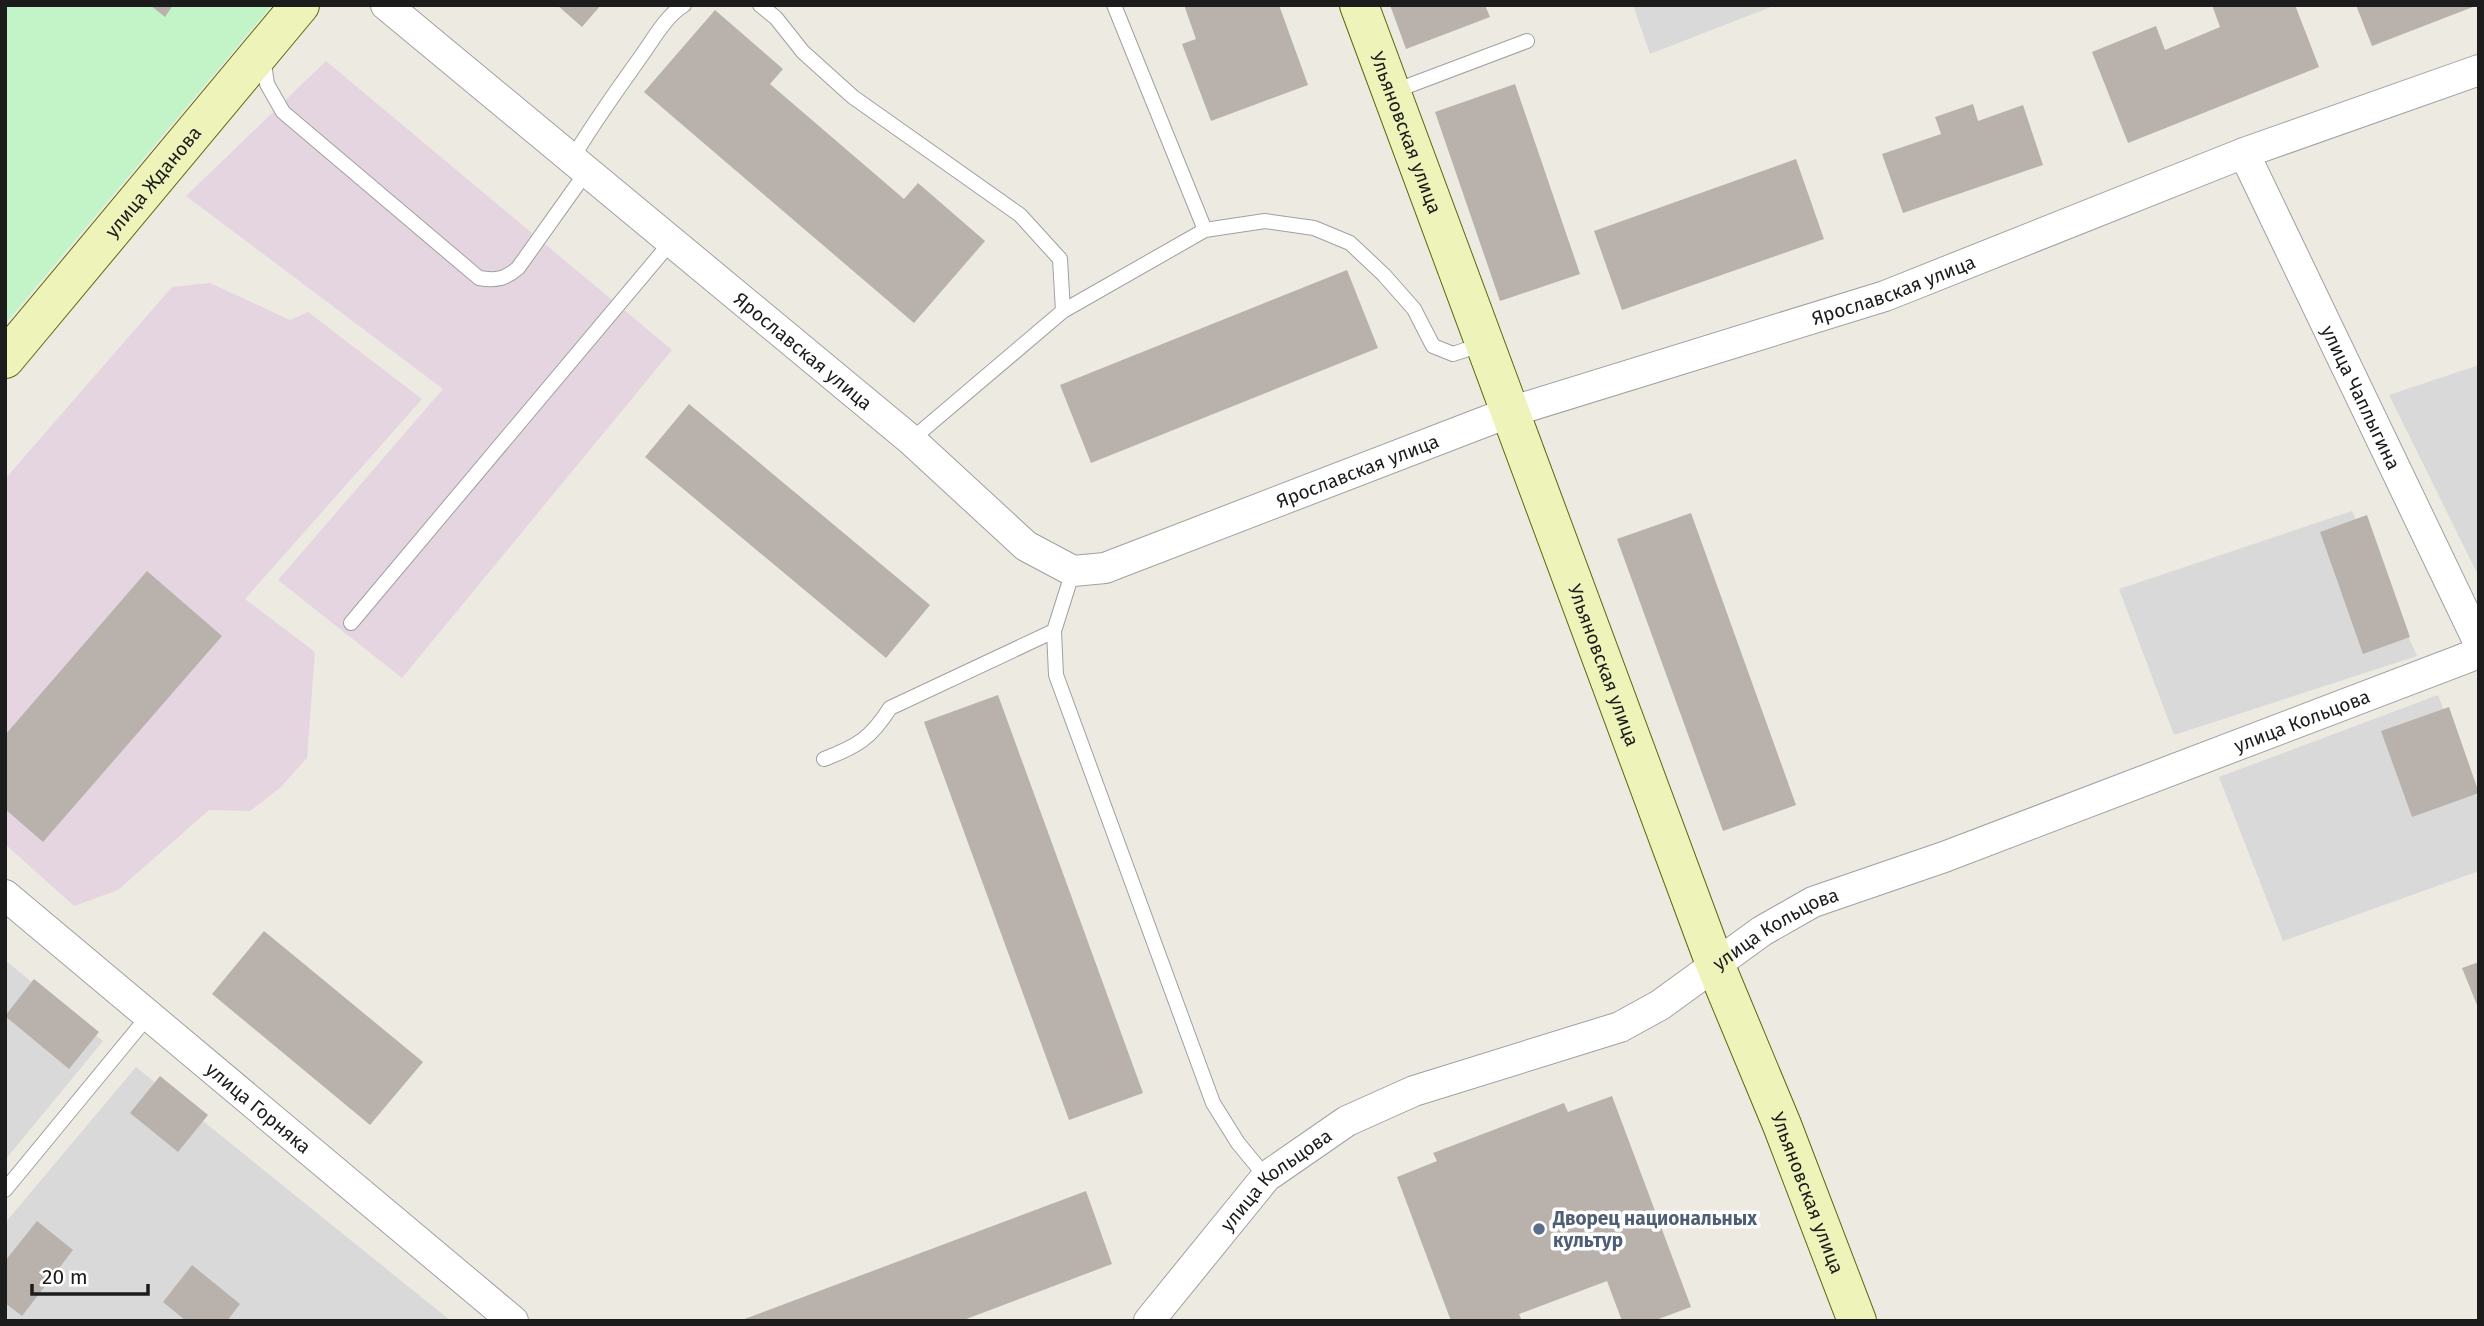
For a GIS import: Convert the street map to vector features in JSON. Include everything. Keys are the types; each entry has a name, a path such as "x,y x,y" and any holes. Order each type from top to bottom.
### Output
{"main road":[{"name":"улица Жданова","path":"5,359 300,5"},
{"name":"Ульяновская улица","path":"1359,5 1715,964 1783,1125 1857,1321"}],"street":[{"name":"Ярославская улица","path":"386,5 911,440 1026,546 1073,571 1105,568 1510,412 1885,296 2244,153 2479,70"},
{"name":"улица Чаплыгина","path":"2244,153 2479,643"},
{"name":"улица Кольцова","path":"1149,1321 1266,1177 1348,1121 1414,1091 1620,1027 1660,1005 1762,931 1813,902 1944,857 2479,653"},
{"name":"улица Горняка","path":"5,895 513,1321"}],"lane":[{"path":"261,50 267,85 283,113 479,278 492,281 506,277 518,268 579,165 592,125 676,10 684,5"},
{"path":"760,5 776,18 803,52 853,97 1020,215 1060,259 1063,311"},
{"path":"1114,5 1205,230"},
{"path":"1390,92 1527,41"},
{"path":"911,440 1063,311 1205,230 1265,221 1314,228 1350,243 1384,275 1414,309 1433,346 1453,354 1484,344"},
{"path":"351,624 671,242"},
{"path":"1073,571 1054,631 1056,675 1213,1103 1238,1143 1266,1177"},
{"path":"824,760 850,750 875,731 891,708 1054,631"},
{"path":"5,1190 149,1015"}],"shaded area":[{"path":"1633,5 1776,5 1650,54"},
{"path":"326,61 672,350 402,678 278,580 443,389 186,196"},
{"path":"210,283 290,320 308,312 422,399 245,599 315,652 307,758 280,788 250,811 209,810 118,890 74,906 5,844 5,479 172,287"},
{"path":"2479,365 2479,577 2389,395"},
{"path":"2352,511 2417,656 2174,735 2119,589"},
{"path":"2438,695 2479,803 2479,871 2283,941 2219,777"},
{"path":"5,960 103,1041 5,1160"},
{"path":"136,1067 451,1321 5,1321 5,1223"}],"green space":[{"path":"5,5 272,5 5,324"}],"building":[{"path":"150,5 173,5 165,17"},
{"path":"557,5 601,5 582,27"},
{"path":"1184,5 1279,5 1308,85 1211,121 1182,44 1196,39"},
{"path":"1390,5 1485,5 1490,17 1406,49"},
{"path":"2212,5 2295,5 2319,67 2128,143 2092,52 2156,26 2165,50 2220,27"},
{"path":"2356,5 2478,5 2372,46"},
{"path":"715,10 783,69 770,84 904,199 918,183 985,241 914,323 644,92"},
{"path":"1515,84 1580,274 1500,301 1435,112"},
{"path":"1973,104 1978,121 2023,105 2043,165 1903,213 1882,154 1941,134 1935,117"},
{"path":"1796,159 1824,239 1622,310 1594,231"},
{"path":"1347,270 1378,348 1091,463 1060,385"},
{"path":"689,404 930,605 886,658 645,457"},
{"path":"1691,513 1796,805 1723,831 1617,539"},
{"path":"2367,515 2410,637 2363,654 2320,532"},
{"path":"147,571 222,636 43,842 5,809 5,735"},
{"path":"998,695 1143,1093 1069,1120 924,722"},
{"path":"2449,707 2479,793 2412,817 2381,731"},
{"path":"264,931 423,1062 370,1125 212,994"},
{"path":"2479,962 2479,1010 2462,968"},
{"path":"34,979 99,1032 69,1069 5,1016"},
{"path":"160,1076 208,1115 178,1152 130,1113"},
{"name":"Дворец национальных культур","path":"1612,1096 1691,1307 1653,1321 1622,1321 1607,1281 1519,1314 1522,1321 1451,1321 1397,1177 1437,1161 1433,1153 1564,1103 1568,1112"},
{"path":"1086,1191 1112,1264 961,1321 739,1321"},
{"path":"37,1221 73,1250 22,1316 5,1303 5,1261"},
{"path":"192,1265 240,1304 227,1321 186,1321 163,1302"}],"place":[{"name":"Дворец национальных культур","path":"1539,1229"}]}
